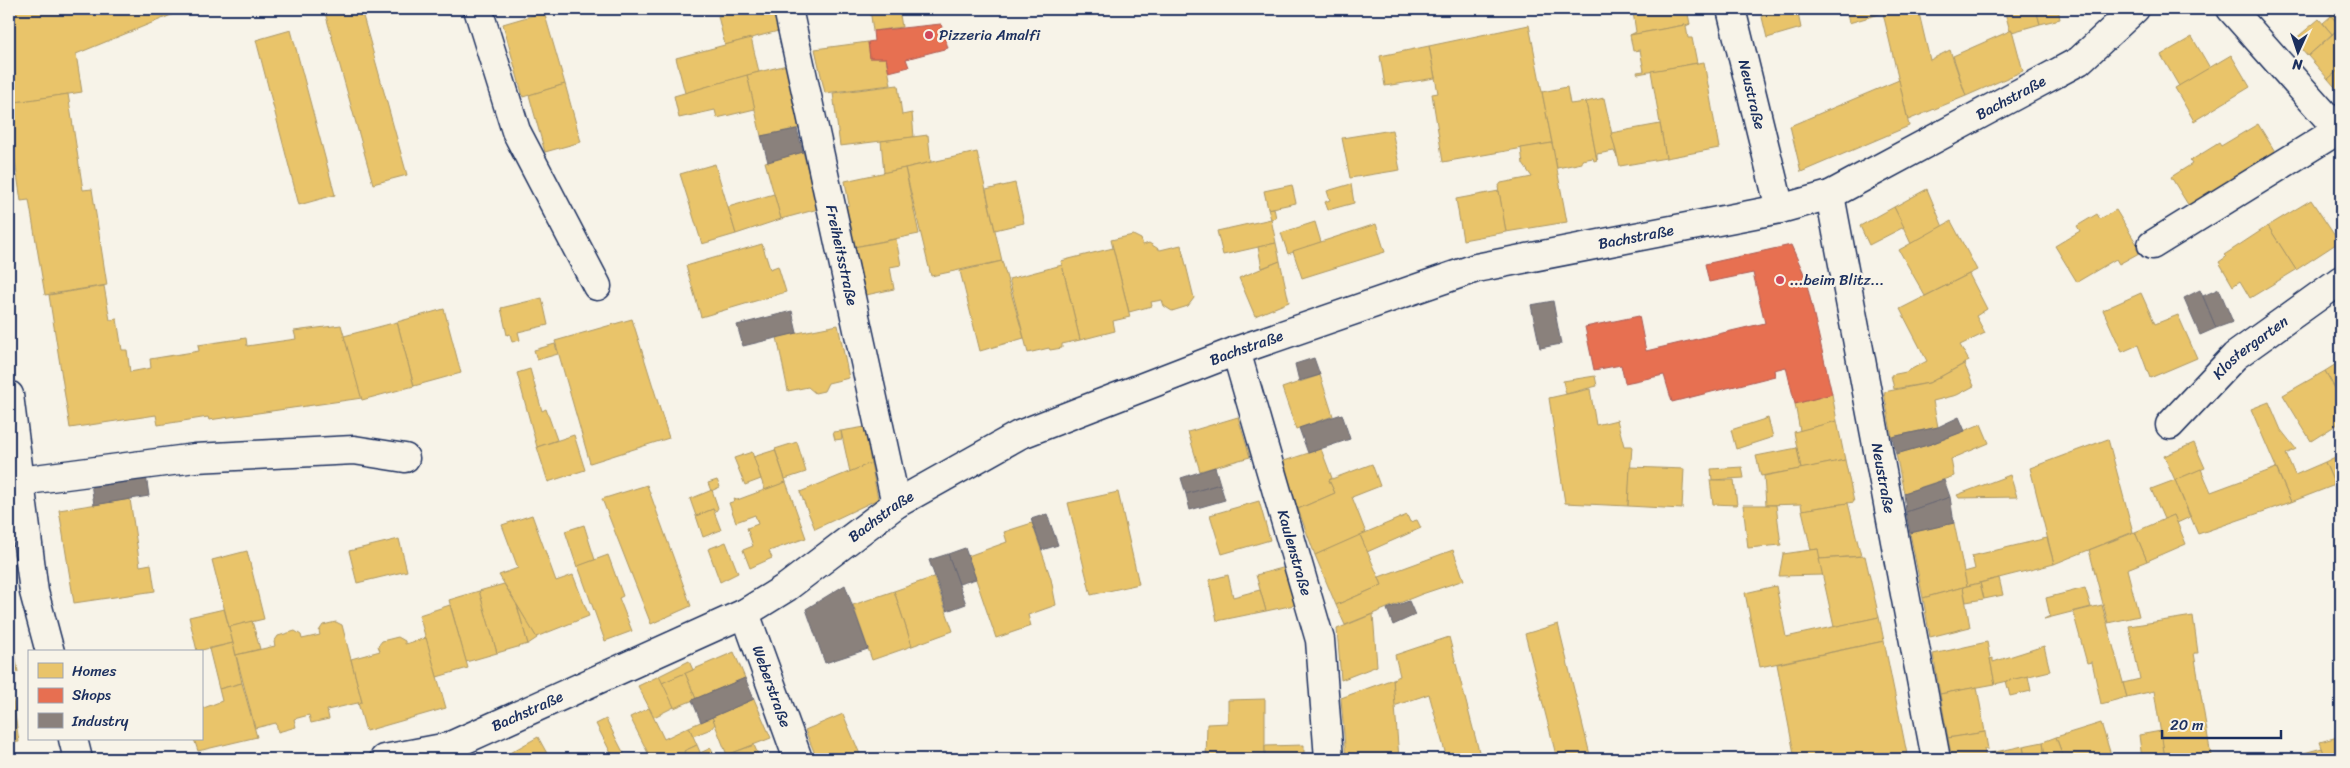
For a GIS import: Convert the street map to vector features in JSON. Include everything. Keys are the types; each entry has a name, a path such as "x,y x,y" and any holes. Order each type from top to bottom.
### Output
{"street":[{"path":"478,9 516,132 597,286"},
{"name":"Freiheitsstraße","path":"788,9 896,504"},
{"name":"Neustraße","path":"1731,9 1780,209"},
{"name":"Bachstraße","path":"384,759 448,747 745,613 787,587 896,504 1019,436 1236,351 1476,268 1780,209 1830,195 2079,61 2135,9"},
{"path":"2152,245 2340,132 2231,9"},
{"name":"Neustraße","path":"1830,195 1936,759"},
{"name":"Klostergarten","path":"2170,425 2236,356 2341,280"},
{"name":"Kaulenstraße","path":"1236,351 1320,640 1329,759"},
{"path":"9,395 34,592 49,650"},
{"path":"20,481 195,458 354,450 405,458"},
{"name":"Weberstraße","path":"745,613 798,759"},
{"path":"73,740 78,759"}],"building: Homes":[{"path":"9,9 186,9 76,54 82,92 17,102 9,37"},
{"path":"324,9 361,9 407,175 373,184"},
{"path":"736,9 777,9 782,30 725,45 718,16 737,12"},
{"path":"870,9 899,9 902,27 873,31"},
{"path":"1626,9 1687,9 1690,24 1630,35 1636,32 1633,12 1627,13"},
{"path":"1760,9 1797,9 1801,28 1767,38"},
{"path":"1846,9 1882,9 1883,13 1849,23"},
{"path":"1882,9 1918,9 1930,60 1950,50 1966,96 1908,120"},
{"path":"2004,9 2036,9 2040,24 2012,32 2010,31"},
{"path":"2036,9 2058,9 2060,19 2040,24"},
{"path":"2325,9 2341,9 2341,27"},
{"path":"544,12 565,84 523,97 503,24"},
{"path":"2331,16 2341,27 2332,34 2323,23"},
{"path":"2319,19 2332,34 2308,56 2294,40"},
{"path":"1690,24 1686,26 1688,38 1692,38 1697,63 1638,74 1637,72 1644,71 1640,50 1633,51 1630,35"},
{"path":"1529,25 1552,143 1443,162 1432,94 1438,93 1429,46"},
{"path":"2341,27 2341,68 2328,79 2308,56"},
{"path":"291,30 335,195 299,205 256,40"},
{"path":"2012,30 2023,71 1966,96 1953,56"},
{"path":"2192,37 2210,68 2179,86 2161,55"},
{"path":"751,38 759,72 685,93 676,58"},
{"path":"868,42 870,58 886,58 891,85 825,93 815,49"},
{"path":"1429,46 1435,78 1385,86 1380,56"},
{"path":"2231,55 2250,87 2194,121 2175,88"},
{"path":"1704,62 1719,148 1666,158 1651,71"},
{"path":"791,64 804,127 761,136 747,75"},
{"path":"2341,68 2341,94 2328,79"},
{"path":"747,75 755,109 717,118 715,110 679,118 674,96"},
{"path":"1899,80 1909,126 1801,172 1790,126"},
{"path":"565,84 581,142 545,152 529,95"},
{"path":"898,85 902,115 912,113 914,137 840,146 833,93"},
{"path":"1567,87 1570,104 1586,102 1597,160 1594,161 1593,158 1582,160 1582,163 1557,168 1542,92"},
{"path":"68,94 83,190 92,189 107,285 45,295 29,200 21,201 9,121 9,103"},
{"path":"1604,98 1617,157 1614,151 1597,154 1597,160 1586,102"},
{"path":"1660,124 1666,158 1620,166 1611,133"},
{"path":"2258,124 2279,158 2192,211 2171,177 2192,164 2190,161 2219,143 2221,146"},
{"path":"1392,130 1400,170 1350,178 1342,138"},
{"path":"928,135 931,162 884,173 881,141"},
{"path":"1552,143 1567,222 1506,232 1498,187 1501,183 1532,177 1523,164 1521,148"},
{"path":"803,152 818,209 781,219 765,162"},
{"path":"977,152 1002,261 931,276 905,168"},
{"path":"715,164 736,234 702,244 680,174"},
{"path":"905,168 919,234 854,247 846,206 849,205 845,181"},
{"path":"1015,183 1024,223 995,230 986,190"},
{"path":"1351,184 1354,203 1328,210 1325,202 1330,200 1327,191"},
{"path":"1292,185 1296,203 1268,209 1264,191"},
{"path":"1927,189 1943,227 1911,244 1894,207"},
{"path":"1499,191 1506,232 1463,240 1456,199"},
{"path":"774,194 781,219 736,234 728,207"},
{"path":"2311,200 2339,242 2296,270 2268,226"},
{"path":"1894,207 1904,227 1869,245 1860,226"},
{"path":"1274,208 1276,218 1271,219 1268,209"},
{"path":"2116,210 2138,246 2136,248 2139,253 2119,264 2116,259 2077,282 2055,246 2080,231 2077,226 2097,214 2100,219"},
{"path":"1271,219 1276,243 1223,255 1217,231"},
{"path":"1951,221 1977,270 1925,296 1899,250"},
{"path":"1315,222 1321,242 1288,254 1281,233"},
{"path":"1376,224 1385,252 1302,278 1293,251"},
{"path":"2268,226 2296,270 2250,298 2240,281 2233,286 2219,262 2226,257 2224,255"},
{"path":"1133,235 1141,239 1143,245 1149,243 1160,250 1181,245 1194,298 1188,306 1172,311 1164,306 1162,300 1151,302 1152,306 1129,312 1111,240"},
{"path":"896,239 901,265 890,267 894,289 866,295 854,247"},
{"path":"1276,243 1280,261 1262,268 1258,247"},
{"path":"762,244 770,269 778,266 786,292 701,317 686,266"},
{"path":"1113,248 1130,317 1113,321 1115,331 1080,340 1061,261"},
{"path":"1002,261 1024,338 980,351 960,271"},
{"path":"1280,261 1289,302 1255,316 1239,278"},
{"path":"1062,265 1080,340 1062,344 1062,348 1050,350 1049,348 1028,353 1009,279"},
{"path":"1969,274 1987,309 1976,316 1985,333 1960,345 1969,361 1929,383 1894,389 1891,375 1906,372 1927,361 1900,309"},
{"path":"104,286 110,320 117,319 122,350 127,350 130,372 151,368 150,359 199,351 198,345 246,338 247,346 296,339 294,331 341,325 362,398 209,420 208,417 158,425 156,415 70,428 49,295"},
{"path":"2141,293 2155,324 2178,315 2197,358 2150,378 2138,345 2122,352 2103,310"},
{"path":"542,298 548,325 518,332 520,340 512,342 510,334 507,335 501,308"},
{"path":"444,309 461,373 414,386 397,322"},
{"path":"632,319 669,438 590,463 555,341"},
{"path":"397,322 414,386 362,400 344,336"},
{"path":"838,325 849,378 828,383 824,391 815,393 808,387 788,391 777,337"},
{"path":"555,344 558,354 537,360 534,350"},
{"path":"2341,361 2341,399 2325,371"},
{"path":"1964,364 1974,386 1957,395 1933,401 1938,427 1892,437 1884,392 1929,383"},
{"path":"530,369 542,411 546,409 557,440 537,447 517,373"},
{"path":"2325,371 2341,399 2341,422 2311,441 2283,395"},
{"path":"1320,375 1333,416 1296,429 1282,388"},
{"path":"1595,376 1597,386 1566,394 1563,381"},
{"path":"1590,389 1596,425 1617,420 1624,446 1632,446 1628,506 1565,503 1549,398"},
{"path":"1832,394 1837,421 1800,431 1795,404"},
{"path":"2269,402 2281,430 2296,449 2286,454 2295,475 2325,462 2335,485 2291,502 2251,409"},
{"path":"1238,417 1250,457 1200,471 1188,432"},
{"path":"1768,418 1773,437 1736,449 1731,430"},
{"path":"1837,421 1845,460 1801,469 1794,432"},
{"path":"1981,424 1989,443 1951,459 1954,476 1904,493 1896,454 1931,444"},
{"path":"865,427 871,463 850,472 841,431"},
{"path":"841,431 842,439 835,440 833,432"},
{"path":"574,435 585,470 548,482 537,447"},
{"path":"2108,439 2133,532 2054,564 2030,468"},
{"path":"797,442 806,472 785,479 775,449"},
{"path":"2194,443 2205,468 2175,480 2164,456"},
{"path":"1797,448 1801,469 1761,476 1756,456"},
{"path":"1321,449 1332,478 1329,480 1335,493 1298,509 1281,462"},
{"path":"775,450 786,482 765,490 753,457"},
{"path":"752,452 761,479 745,485 734,458"},
{"path":"2341,454 2341,482 2335,485 2325,462"},
{"path":"1845,460 1854,502 1802,510 1801,504 1766,505 1764,476"},
{"path":"871,463 878,499 815,529 800,492"},
{"path":"1372,464 1380,486 1352,497 1366,533 1315,555 1298,509 1335,493 1329,480"},
{"path":"1630,467 1684,469 1682,509 1628,506"},
{"path":"1742,467 1744,478 1712,480 1711,469"},
{"path":"2276,468 2291,502 2198,534 2175,480 2201,469 2211,492"},
{"path":"2010,475 2017,497 1959,498 1957,495"},
{"path":"717,480 720,487 711,491 708,483"},
{"path":"1710,480 1734,480 1737,505 1713,504"},
{"path":"2175,480 2190,517 2177,523 2174,515 2164,519 2151,489"},
{"path":"786,482 806,538 769,551 772,558 750,568 743,550 753,546 747,528 758,524 755,515 736,522 729,503 735,501 734,499 737,500"},
{"path":"647,485 691,606 651,624 602,499"},
{"path":"712,490 718,508 716,511 713,509 696,516 690,499"},
{"path":"1118,492 1139,584 1091,595 1068,503"},
{"path":"130,499 140,566 151,564 155,591 74,603 59,510"},
{"path":"1259,501 1270,540 1222,554 1210,515"},
{"path":"1848,503 1861,556 1819,559 1818,549 1811,550 1802,510"},
{"path":"1743,505 1776,505 1781,545 1748,548"},
{"path":"713,509 721,530 703,537 696,516"},
{"path":"532,515 556,581 573,575 589,616 536,637 499,575 518,568 502,525"},
{"path":"1407,515 1410,522 1417,520 1421,528 1367,552 1360,535"},
{"path":"2174,515 2186,544 2147,561 2135,532"},
{"path":"1032,523 1051,579 1056,605 1028,615 1031,626 996,638 968,556 1007,542 1004,532"},
{"path":"1954,523 1967,586 1923,598 1910,533"},
{"path":"584,525 595,560 577,567 565,531"},
{"path":"2135,532 2147,561 2127,569 2139,616 2108,623 2089,550"},
{"path":"1360,535 1382,585 1336,605 1315,555"},
{"path":"2047,538 2054,564 1967,586 1964,572 1975,569 1972,556"},
{"path":"399,539 407,571 357,583 349,551"},
{"path":"726,542 738,573 720,582 708,549"},
{"path":"1818,549 1823,575 1779,576 1783,554"},
{"path":"1453,550 1464,580 1422,594 1345,625 1336,605 1382,585 1379,577"},
{"path":"247,551 264,619 229,627 212,560"},
{"path":"608,555 623,596 619,598 632,631 605,641 578,566"},
{"path":"1865,556 1879,617 1834,627 1819,559"},
{"path":"1290,566 1299,604 1266,611 1256,575"},
{"path":"1228,575 1233,597 1260,590 1266,611 1217,621 1209,580"},
{"path":"934,577 953,631 912,646 894,591"},
{"path":"1999,578 2003,595 1984,599 1980,583"},
{"path":"1980,583 1984,599 1966,602 1963,587"},
{"path":"504,584 517,605 528,644 497,653 479,591"},
{"path":"1776,586 1786,637 1879,617 1884,641 1760,667 1745,593"},
{"path":"1963,587 1970,627 1930,637 1923,598"},
{"path":"2085,588 2091,607 2044,619 2050,616 2046,598"},
{"path":"479,591 497,653 466,662 449,600"},
{"path":"894,591 912,646 872,660 853,605"},
{"path":"450,605 468,668 437,677 419,615"},
{"path":"517,605 537,638 528,644"},
{"path":"2102,605 2127,697 2101,704 2092,662 2087,663 2073,612"},
{"path":"224,609 233,643 197,650 189,617"},
{"path":"9,614 18,672 9,673"},
{"path":"1373,614 1377,666 1341,680 1337,629"},
{"path":"2193,616 2198,653 2194,653 2211,756 2190,759 2165,759 2154,691 2127,697 2123,683 2140,679 2129,626"},
{"path":"252,621 260,649 236,655 229,627"},
{"path":"336,622 342,625 362,702 327,710 329,719 311,723 309,715 294,719 296,727 278,732 276,723 255,728 236,655 275,646 274,642 278,636 295,631 301,635 302,639 320,635 319,631 323,625"},
{"path":"1558,624 1591,759 1557,759 1525,634"},
{"path":"398,637 405,641 405,644 426,638 446,708 366,731 358,703 362,702 351,659 380,651 378,646 382,641"},
{"path":"1449,637 1481,759 1447,759 1429,694 1394,706 1393,679 1400,676 1395,655"},
{"path":"1884,641 1908,759 1795,759 1777,664"},
{"path":"1987,642 1995,684 1940,694 1933,654"},
{"path":"233,643 242,683 219,689 209,649"},
{"path":"2044,646 2050,671 1995,684 1990,659 1993,658 1993,662"},
{"path":"734,652 745,678 696,699 685,673"},
{"path":"689,661 693,670 662,683 659,676"},
{"path":"9,673 19,742 9,743"},
{"path":"685,673 696,699 674,708 662,683"},
{"path":"659,676 674,707 654,717 638,686"},
{"path":"2028,676 2031,691 2010,696 2006,681"},
{"path":"1393,679 1399,759 1346,759 1341,698"},
{"path":"242,683 257,737 198,751 194,740 202,740 202,709 222,701 219,689"},
{"path":"1977,687 1985,732 1948,738 1940,694"},
{"path":"754,699 771,738 727,755 712,717"},
{"path":"1265,699 1265,759 1206,759 1207,724 1228,723 1228,700"},
{"path":"649,708 664,739 689,727 697,745 684,751 687,759 677,759 675,755 666,759 651,759 630,717"},
{"path":"843,714 862,759 817,759 805,730"},
{"path":"712,717 715,724 711,729 693,736 689,727"},
{"path":"606,719 624,754 614,759 596,724"},
{"path":"2101,723 2111,755 2094,759 2064,759 2056,737"},
{"path":"2161,731 2165,759 2142,759 2139,735"},
{"path":"1985,732 1988,749 1984,749 1986,759 1952,759 1948,738"},
{"path":"2341,736 2341,759 2326,759 2320,742"},
{"path":"538,737 550,759 509,759 506,755"},
{"path":"2056,737 2064,759 2045,759 2043,742"},
{"path":"2043,742 2045,759 2025,759 2023,746"},
{"path":"697,745 703,759 687,759 684,751"},
{"path":"754,745 760,759 721,759 727,755"},
{"path":"1304,745 1304,759 1265,759 1265,746"},
{"path":"2023,746 2025,759 1991,759 1991,753"},
{"path":"711,748 716,759 703,759 700,753"},
{"path":"2322,748 2326,759 2286,758"},
{"path":"624,754 626,759 614,759"}],"building: Shops":[{"path":"941,24 948,48 906,59 909,67 889,72 886,58 870,58 868,42 874,41 873,31"},
{"path":"1791,245 1805,276 1832,394 1795,404 1786,367 1774,370 1775,376 1672,402 1664,375 1625,383 1621,365 1594,370 1585,327 1639,316 1646,351 1765,323 1753,273 1709,282 1705,264"}],"building: Industry":[{"path":"797,129 803,152 768,162 761,136"},
{"path":"2219,289 2233,322 2216,328 2203,296"},
{"path":"2200,290 2216,328 2200,335 2184,298"},
{"path":"1553,301 1561,344 1540,348 1531,305"},
{"path":"792,311 797,333 743,346 737,325"},
{"path":"1314,358 1320,375 1299,381 1295,364"},
{"path":"1342,414 1350,439 1308,453 1299,428"},
{"path":"1959,417 1965,431 1931,444 1896,454 1892,437 1938,427"},
{"path":"1215,467 1220,484 1186,494 1181,478"},
{"path":"146,475 149,496 94,505 91,483"},
{"path":"1944,480 1950,497 1906,512 1904,493"},
{"path":"1220,484 1225,500 1190,510 1186,494"},
{"path":"1950,497 1954,523 1910,533 1906,512"},
{"path":"1047,514 1058,545 1042,550 1031,519"},
{"path":"965,548 976,579 959,584 948,554"},
{"path":"948,554 966,604 947,611 929,560"},
{"path":"845,585 868,649 825,663 806,609"},
{"path":"1409,601 1415,615 1393,625 1387,609"},
{"path":"745,678 754,699 701,722 692,700"}],"place":[{"name":"Pizzeria Amalfi","path":"929,35"},
{"name":"...beim Blitz...","path":"1780,280"}]}
